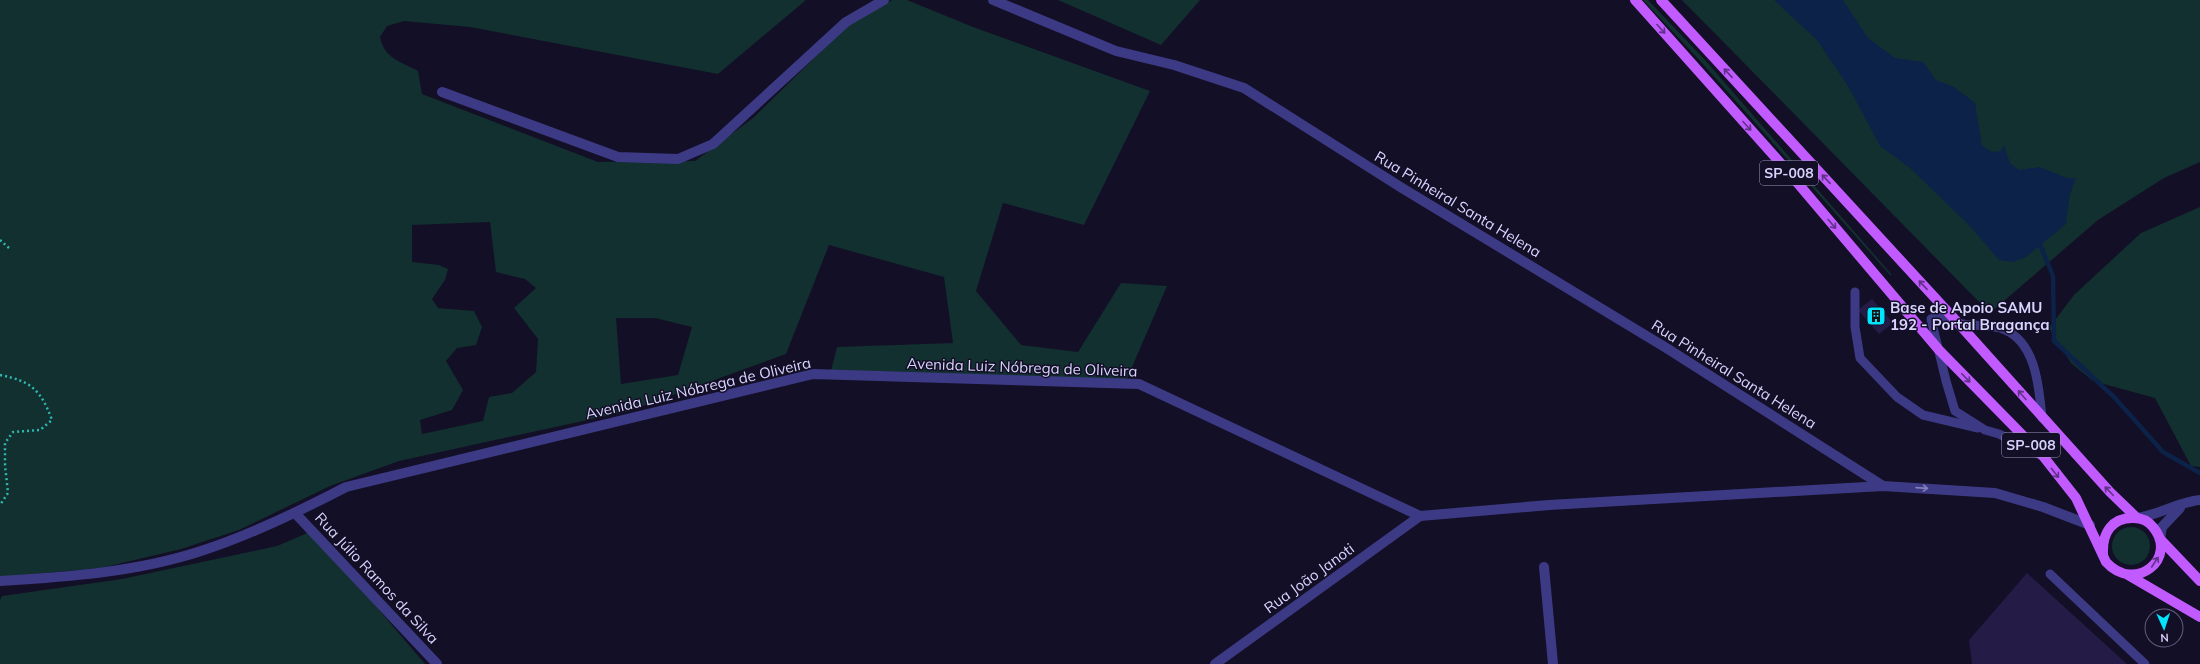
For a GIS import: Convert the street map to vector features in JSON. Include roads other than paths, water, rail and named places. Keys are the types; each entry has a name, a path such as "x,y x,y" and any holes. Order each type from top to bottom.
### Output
{"main road":[{"name":"SP-008","path":"1634,0 1784,167 1939,350 2043,456 2076,498 2103,554 2112,568 2128,575 2200,617"},
{"name":"SP-008","path":"1661,0 1959,324 2110,492 2137,518 2152,525 2160,539 2200,581"},
{"path":"2103,554 2105,535 2110,527 2118,521 2127,518 2137,518"},
{"path":"2128,575 2145,572 2153,566 2160,553 2160,539"}],"street":[{"path":"442,92 618,157 678,159 713,144 846,22 884,0"},
{"name":"Rua Pinheiral Santa Helena","path":"993,0 1116,51 1174,65 1244,88 1402,188 1668,349 1883,486"},
{"name":"Avenida Luiz Nóbrega de Oliveira","path":"0,581 72,576 137,567 202,551 295,513 346,487 813,374 1139,384 1420,516"},
{"path":"1420,516 1557,504 1883,486 1995,494 2043,507 2090,525"},
{"path":"2137,518 2162,513 2184,504 2200,500"},
{"path":"2160,539 2162,527 2184,504"},
{"name":"Rua Júlio Ramos da Silva","path":"295,513 437,664"},
{"name":"Rua João Janoti","path":"1215,664 1420,516"},
{"path":"1544,567 1553,664"}],"lane":[{"path":"1855,292 1855,327 1860,358 1897,397 1923,415 1949,423 1999,434 2043,456"},
{"path":"1949,423 1956,416 1931,319 1938,316 1959,324 2000,328 2020,338 2031,358 2039,387 2042,418"},
{"path":"1955,411 1985,430"},
{"path":"2050,574 2146,664"}],"water":[{"path":"1774,0 1843,0 1868,38 1895,58 1923,62 1936,80 1954,87 1975,103 1982,146 1992,152 2001,151 2004,145 2010,163 2019,170 2040,167 2067,178 2076,178 2070,194 2066,224 2026,257 2013,262 1999,260 1968,224 1910,168 1880,146 1848,86 1817,40"}],"waterway":[{"path":"2039,242 2053,276 2054,341 2115,398 2163,452 2200,473"}],"place":[{"name":"Base de Apoio SAMU 192 - Portal Bragança","path":"1876,316"}]}
